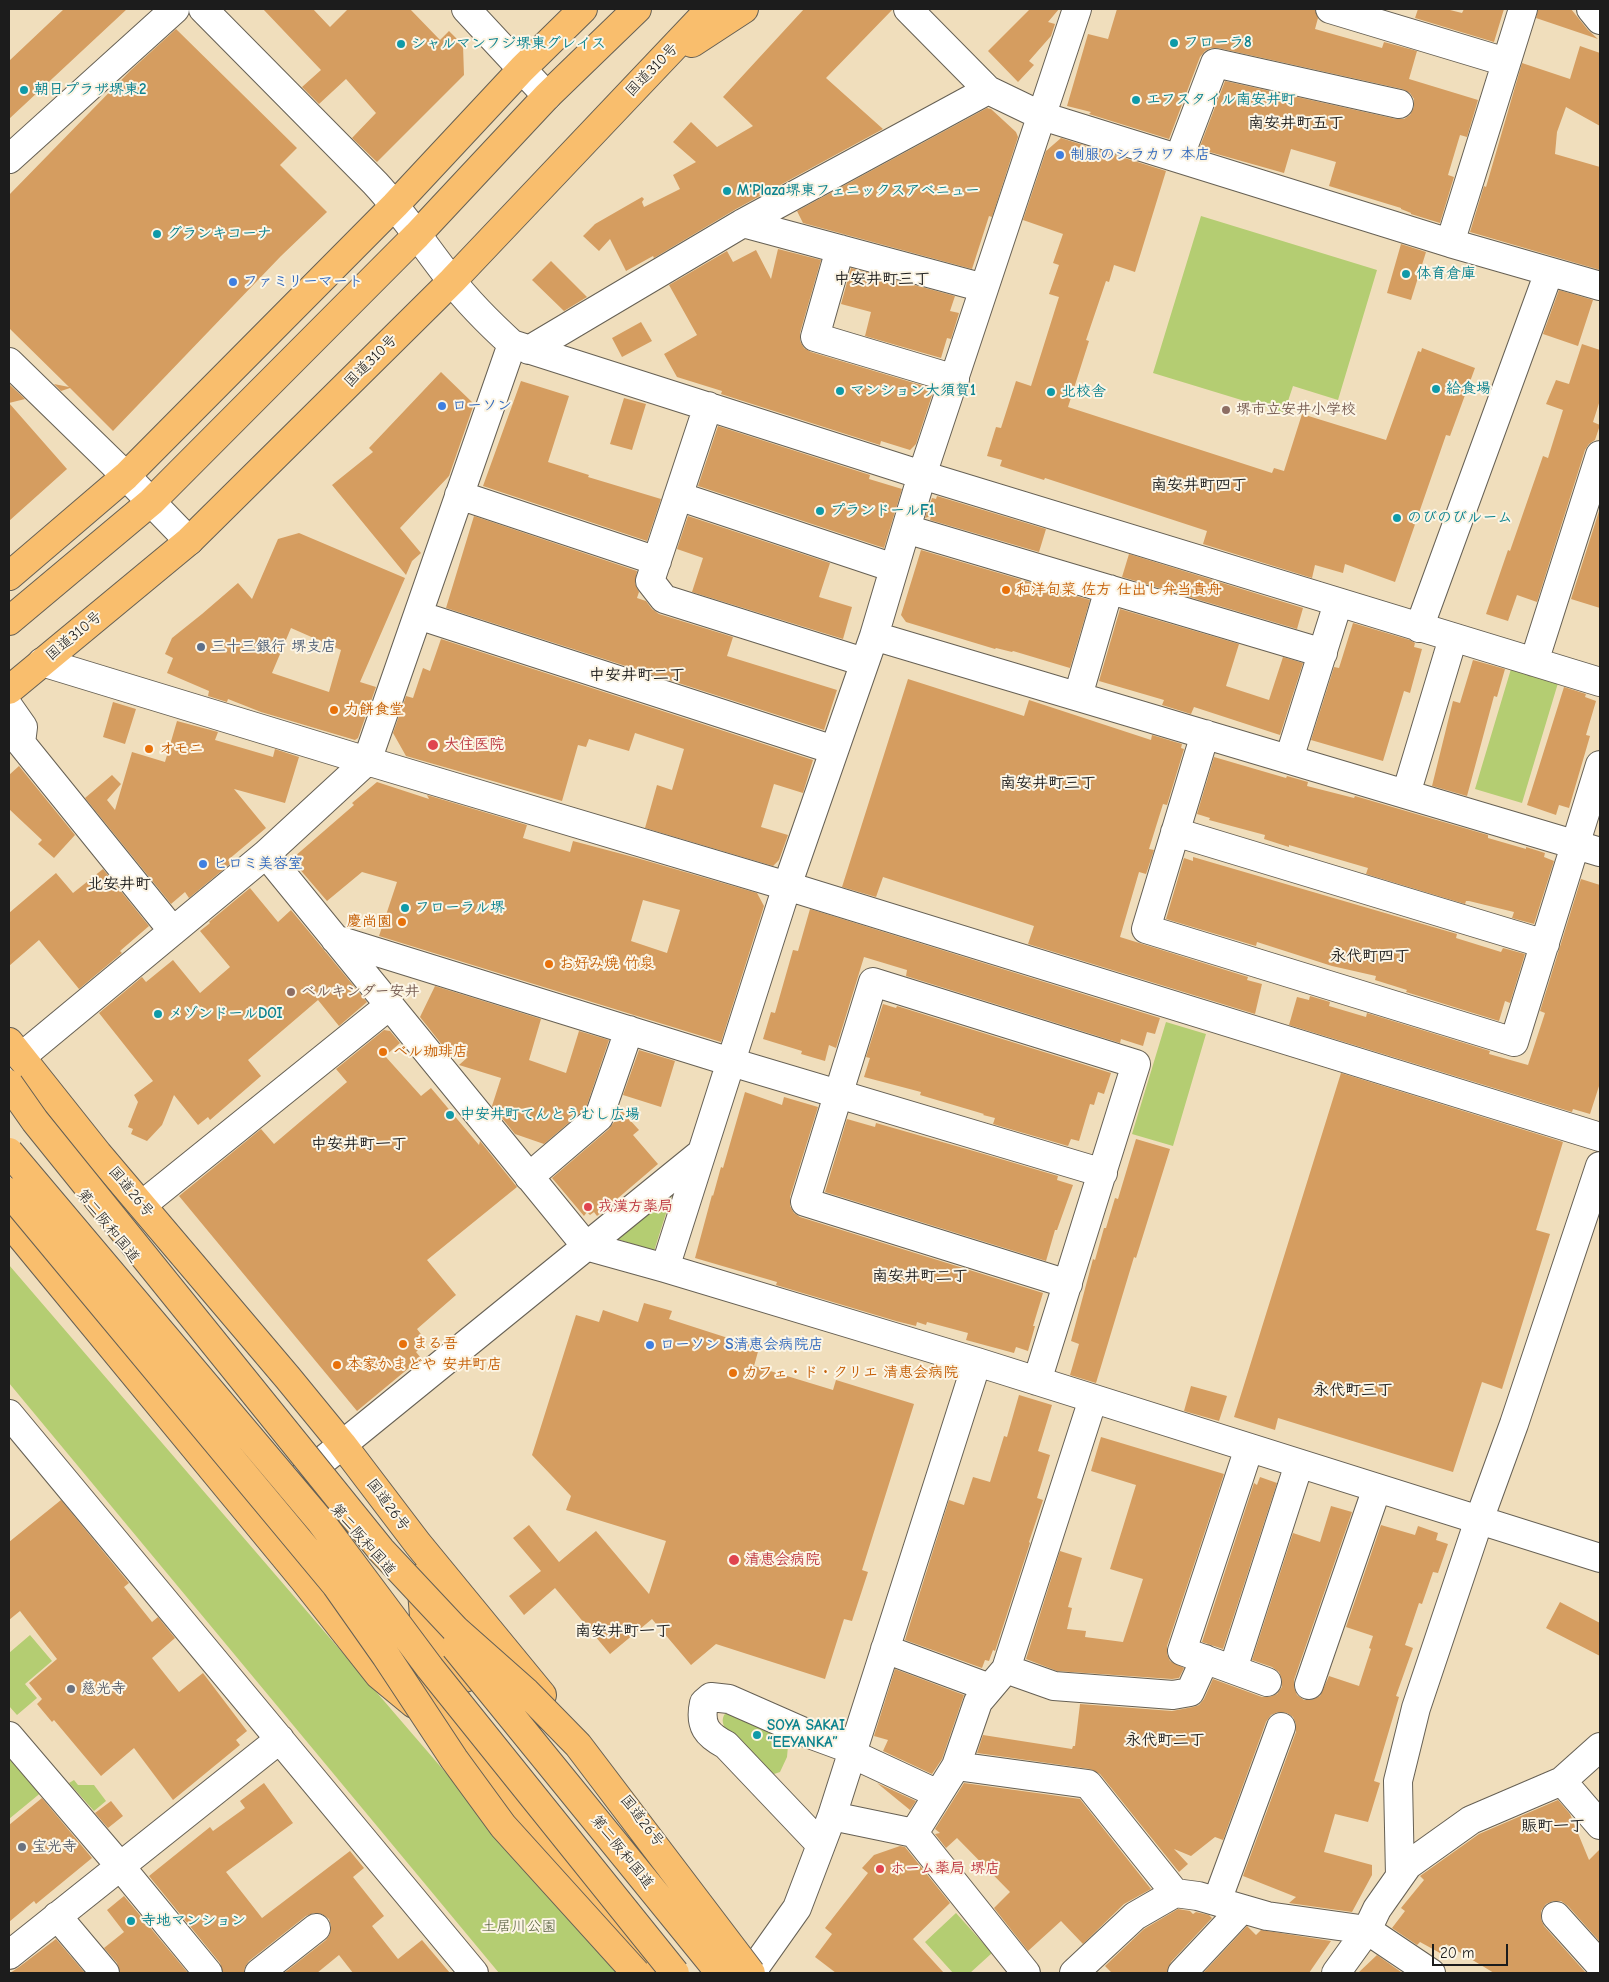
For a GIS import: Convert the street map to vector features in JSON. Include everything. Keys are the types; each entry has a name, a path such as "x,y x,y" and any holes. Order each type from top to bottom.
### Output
{"highway":[{"path":"9,576 126,476 395,205 522,69 583,9"},
{"name":"国道310号","path":"9,690 189,541 452,281 710,9"},
{"path":"653,68 744,9"},
{"path":"9,621 151,502 417,235 547,96 629,15"},
{"name":"国道26号","path":"15,1049 142,1205 342,1444 418,1544 576,1737 755,1972"},
{"path":"9,1084 35,1121 381,1550 456,1630 526,1692 578,1745 755,1972"},
{"name":"第二阪和国道","path":"9,1105 110,1228 294,1459 457,1649 720,1973"},
{"name":"第二阪和国道","path":"9,1152 321,1522 430,1668 675,1973"},
{"path":"9,1168 469,1750 661,1973"},
{"path":"9,1192 336,1586 386,1656 454,1759 503,1826 636,1973"},
{"path":"9,1222 379,1675 469,1750"},
{"path":"418,1544 425,1629 703,1973"}],"street":[{"path":"9,159 175,9"},
{"path":"203,9 395,205 452,281 481,315 521,347 922,475 1600,682"},
{"path":"466,9 547,96"},
{"path":"908,9 988,90 1042,116 1450,243 1600,286"},
{"path":"665,1268 787,886 874,636 922,475 1077,9"},
{"path":"1330,9 1506,62"},
{"path":"1450,243 1523,9"},
{"path":"1590,9 1600,20"},
{"path":"1180,158 1215,63 1399,104"},
{"path":"15,1049 173,931 266,854 367,762 459,495 521,347 743,223 988,90"},
{"path":"743,223 984,288"},
{"path":"840,249 815,337 955,379"},
{"path":"1419,628 1549,272"},
{"path":"9,362 126,476 189,541"},
{"path":"708,406 650,581 664,598 864,662"},
{"path":"1534,662 1600,455"},
{"path":"459,495 657,561"},
{"path":"678,496 894,568"},
{"path":"906,529 1323,653"},
{"path":"1078,696 1109,589"},
{"path":"1289,760 1338,603"},
{"path":"418,615 834,750"},
{"path":"874,636 1588,848"},
{"path":"1406,794 1453,638"},
{"path":"42,662 367,762 787,886 1600,1137"},
{"path":"9,707 23,727 21,743 173,931"},
{"path":"1205,734 1146,929 1514,1042 1545,944 1588,848 1600,765"},
{"path":"1175,832 1545,944"},
{"path":"266,854 586,1246 977,1362 1600,1558"},
{"path":"335,938 731,1062 1103,1173"},
{"path":"1037,1381 1068,1284 1103,1173 1136,1064 873,982 804,1202 1068,1284"},
{"path":"142,1205 390,1005"},
{"path":"529,1176 599,1117 629,1030"},
{"path":"252,1518 700,1154"},
{"path":"1400,1876 1398,1782 1416,1708 1479,1520 1514,1424 1600,1166"},
{"path":"755,1972 797,1908 832,1816 977,1362"},
{"path":"914,1833 956,1766 978,1702 998,1678 1093,1398"},
{"path":"9,1414 474,1973"},
{"path":"1249,1448 1182,1651 1267,1682"},
{"path":"1233,1669 1299,1464"},
{"path":"1309,1685 1377,1488"},
{"path":"885,1649 998,1678 1054,1686 1173,1695 1190,1692 1205,1659"},
{"path":"821,1845 726,1745 714,1739 705,1729 701,1714 704,1703 712,1697 729,1699 853,1752 938,1794"},
{"path":"1182,1973 1229,1905 1281,1727"},
{"path":"9,1736 208,1973"},
{"path":"9,1955 280,1739"},
{"path":"1336,1973 1367,1930 1377,1909 1408,1865 1471,1820 1562,1781 1600,1746"},
{"path":"956,1766 1088,1784 1175,1893 1267,1916 1367,1930 1431,1973"},
{"path":"1562,1781 1600,1825"},
{"path":"832,1816 914,1833 1026,1973"},
{"path":"1074,1973 1135,1916 1175,1893"},
{"path":"57,1916 105,1973"},
{"path":"1556,1916 1600,1965"},
{"path":"259,1973 316,1928"}],"green space":[{"path":"1201,216 1377,270 1338,400 1293,386 1284,413 1153,373"},
{"path":"1511,669 1558,683 1522,803 1475,789"},
{"path":"1166,1022 1206,1034 1173,1146 1132,1134"},
{"path":"675,1185 654,1251 611,1237"},
{"name":"土居川公園","path":"9,1265 618,1973 499,1973 9,1383"},
{"path":"30,1635 52,1661 25,1684 37,1698 17,1715 9,1706 9,1653"},
{"path":"730,1710 789,1735 787,1757 780,1772 774,1774 770,1771 725,1728 723,1718"},
{"path":"13,1755 43,1791 9,1819 9,1758"},
{"path":"74,1780 78,1785 94,1785 106,1801 94,1811 69,1783"},
{"path":"956,1913 992,1953 970,1973 953,1973 925,1942"}],"building":[{"name":"朝日プラザ堺東2","path":"64,9 127,9 9,119 9,61"},
{"path":"263,9 313,9 330,27 348,9 410,9 440,40 449,31 463,45 464,75 377,162 352,138 376,113 346,79 319,104 302,87 321,70"},
{"path":"804,9 893,9 826,78 883,129 736,209 654,258 653,256 626,271 610,239 599,251 583,236 595,224 642,197 644,199 642,202 644,207 680,189 673,175 696,162 673,142 691,122 717,147 753,126 723,97"},
{"path":"1030,9 1059,9 1048,22 1055,24 1051,36 1029,61 1034,65 1018,82 988,51"},
{"path":"1117,9 1315,9 1318,18 1315,29 1382,48 1384,42 1417,51 1409,79 1478,100 1467,137 1460,135 1448,175 1454,177 1440,223 1411,214 1401,208 1329,186 1336,162 1291,149 1284,173 1199,149 1225,81 1396,119 1404,119 1410,115 1414,107 1414,99 1410,93 1402,89 1211,48 1200,57 1169,139 1089,114 1091,112 1067,106 1088,34 1108,39"},
{"path":"1418,9 1446,9 1462,13 1464,9 1504,9 1494,42 1415,18"},
{"path":"1538,9 1571,9 1598,39 1536,18"},
{"name":"グランキコーナ","path":"176,29 297,148 280,165 327,212 281,256 113,431 70,388 61,391 54,384 69,387 9,328 9,195 131,70"},
{"path":"1580,46 1600,53 1600,126 1566,107 1557,132 1555,154 1600,167 1600,270 1470,232 1484,186 1486,187 1522,63 1570,79"},
{"path":"987,108 991,109 1016,132 1018,137 992,217 989,216 972,269 803,223 797,211"},
{"path":"1061,138 1166,171 1135,272 1114,265 1109,282 1106,281 1086,340 1089,341 1068,407 1272,473 1274,468 1284,471 1302,414 1386,440 1418,351 1421,352 1422,348 1475,368 1450,436 1446,435 1395,582 1345,564 1343,573 1315,565 1312,578 1203,544 1207,531 1045,478 1044,480 1000,466 1002,460 987,456 996,427 1001,428 1016,381 1031,386 1059,297 1049,294 1059,265 1053,263 1063,234 1023,220 1046,151"},
{"name":"体育倉庫","path":"1401,244 1426,252 1411,300 1387,293"},
{"path":"778,249 821,260 800,333 800,341 804,348 811,352 934,389 916,444 910,450 881,441 880,445 721,394 722,391 677,377 664,354 697,335 669,285 727,251 733,262 756,250 771,279"},
{"path":"551,261 587,297 564,311 532,280"},
{"path":"851,268 955,296 950,311 959,313 951,339 947,338 941,358 865,336 871,312 841,304"},
{"path":"1559,290 1593,300 1578,346 1543,334"},
{"path":"641,322 652,341 622,357 612,338"},
{"path":"1582,344 1600,350 1600,400 1593,422 1600,425 1595,440 1585,450 1537,602 1517,595 1508,621 1486,614 1543,456 1548,458 1563,410 1546,404 1556,380 1569,384"},
{"path":"441,372 474,404 449,476 400,528 421,553 412,561 406,575 332,485 373,452 369,448"},
{"path":"521,381 569,396 548,462 589,475 588,477 661,499 647,541 483,486"},
{"path":"9,384 25,399 9,403"},
{"path":"624,398 646,404 632,450 610,444"},
{"path":"9,403 67,469 9,521"},
{"path":"718,426 870,475 869,479 902,489 884,548 698,486"},
{"path":"937,496 1046,529 1039,552 930,520 931,516 925,518 932,498 936,499"},
{"path":"1600,508 1600,608 1571,599"},
{"path":"474,516 637,571 635,583 639,592 637,598 646,601 659,614 733,637 727,656 837,690 824,730 446,608"},
{"path":"688,516 830,563 819,597 852,607 843,639 692,592 703,558 677,549"},
{"path":"299,533 405,578 360,682 376,687 358,738 355,740 261,712 228,699 227,702 208,696 209,691 167,673 173,658 165,654 172,638 238,583 252,599 278,539","holes":["291,628 341,650 329,692 272,673"]},
{"path":"921,550 1090,600 1070,668 1013,651 995,649 906,622 901,615"},
{"path":"1129,554 1303,608 1297,629 1122,577"},
{"path":"1120,609 1239,644 1226,686 1269,700 1283,657 1303,663 1280,735 1194,707 1191,714 1162,705 1164,700 1099,681"},
{"path":"1353,623 1410,640 1415,643 1414,647 1422,649 1410,693 1404,691 1383,761 1311,740 1334,667 1339,668"},
{"path":"441,639 813,760 803,793 774,784 761,827 788,835 779,860 773,866 645,828 657,785 672,790 684,749 635,733 629,751 589,739 586,747 578,745 562,801 406,756 393,733 406,696 413,698 423,668 430,671"},
{"path":"1473,660 1505,669 1497,697 1494,696 1467,796 1432,786 1453,701 1460,703"},
{"path":"908,679 1024,716 1029,700 1151,740 1152,735 1182,744 1181,748 1184,749 1167,805 1163,804 1149,849 1154,850 1146,874 1139,872 1120,937 1248,977 1247,980 1262,984 1255,1014 1028,944 1034,926 883,877 876,897 842,887"},
{"path":"1564,687 1586,694 1585,697 1596,701 1586,735 1590,736 1569,808 1559,805 1556,815 1527,805"},
{"path":"113,702 136,709 125,744 103,737"},
{"path":"177,721 218,732 215,740 273,757 275,749 299,757 285,803 234,789 266,828 228,860 230,864 189,898 185,892 171,904 85,798 112,775 121,784 107,800 115,810 132,752 165,762"},
{"path":"1214,757 1286,778 1287,776 1308,782 1307,786 1354,798 1355,796 1488,835 1488,838 1545,853 1544,857 1554,861 1534,924 1512,918 1514,912 1469,901 1466,901 1465,904 1366,874 1368,868 1289,845 1289,847 1264,839 1265,835 1209,820 1210,818 1197,814"},
{"path":"19,766 75,835 54,858 38,844 42,840 9,809 9,775"},
{"path":"377,782 429,799 427,795 527,825 523,838 570,852 573,841 757,893 764,906 721,1042 379,936 397,882 362,872 327,901 297,866 294,857 354,805 352,803","holes":["643,900 680,910 667,953 631,941"]},
{"path":"1193,857 1457,934 1456,938 1501,952 1503,948 1525,954 1510,1003 1505,1001 1499,1021 1406,992 1407,990 1375,980 1376,976 1332,966 1257,942 1256,946 1166,919 1184,858 1193,861"},
{"path":"103,869 149,926 120,951 122,953 79,989 39,940 9,966 9,913 56,873 73,893"},
{"path":"1581,879 1600,885 1600,1083 1590,1114 1573,1109 1572,1112 1289,1025 1297,997 1309,1000 1310,996 1330,1002 1329,1006 1366,1017 1367,1013 1490,1051 1489,1054 1528,1065 1545,1013 1540,1011"},
{"path":"250,888 278,922 291,910 367,1002 339,1026 318,1000 248,1060 261,1076 210,1120 208,1117 198,1125 174,1095 162,1125 147,1141 131,1134 133,1129 128,1127 138,1102 134,1095 153,1081 99,1013 142,977 146,982 173,960 200,993 230,967 200,931"},
{"path":"810,909 1160,1018 1155,1034 1147,1032 1143,1046 1121,1039 1120,1043 906,976 907,970 864,957 836,1048 829,1045 825,1061 801,1054 802,1051 763,1039 771,1012 775,1013 793,950 798,951"},
{"path":"435,986 541,1019 529,1060 566,1073 579,1031 609,1040 586,1108 544,1144 515,1134 492,1106 501,1078 459,1065 468,1057 447,1051 420,1017"},
{"path":"883,1004 896,1008 897,1006 1111,1073 1104,1094 1098,1092 1094,1105 1090,1104 1079,1141 1071,1139 1068,1146 993,1124 995,1118 920,1095 921,1092 864,1077 870,1058 866,1057"},
{"path":"384,1030 390,1031 400,1043 385,1056 421,1096 431,1088 479,1145 480,1141 517,1187 427,1260 456,1295 417,1329 427,1342 416,1352 421,1358 357,1411 179,1196 261,1129 274,1144 347,1082 336,1069"},
{"path":"639,1050 675,1061 661,1107 623,1095"},
{"path":"1341,1073 1563,1142 1536,1230 1550,1234 1502,1389 1482,1382 1453,1472 1278,1418 1275,1430 1234,1417"},
{"path":"745,1092 782,1105 784,1097 818,1107 790,1197 790,1206 794,1213 800,1217 1043,1293 1028,1351 1016,1347 1014,1353 966,1340 968,1333 927,1322 926,1325 917,1322 916,1326 896,1321 776,1285 777,1282 695,1258 712,1195 721,1167 723,1168"},
{"path":"619,1108 639,1130 633,1135 658,1164 597,1216 594,1212 590,1215 587,1212 584,1216 552,1178 609,1129 614,1122"},
{"path":"847,1119 875,1127 876,1123 984,1154 1058,1176 1057,1180 1073,1185 1057,1230 1055,1230 1046,1261 825,1192"},
{"path":"1136,1139 1170,1149 1136,1258 1134,1257 1096,1383 1070,1375 1079,1344 1071,1341 1093,1259 1095,1260 1115,1198 1118,1199"},
{"path":"644,1303 672,1311 669,1319 759,1348 754,1366 833,1390 836,1380 914,1404 862,1570 868,1572 852,1621 844,1619 825,1679 716,1644 691,1665 652,1619 610,1654 555,1588 524,1615 509,1596 541,1571 513,1538 529,1525 559,1562 596,1531 649,1594 666,1541 566,1510 571,1496 532,1455 576,1315 599,1322 603,1310 638,1322"},
{"path":"1191,1386 1227,1396 1219,1421 1184,1411"},
{"path":"1019,1395 1052,1405 1038,1451 1050,1455 1037,1498 1043,1500 1030,1543 995,1651 993,1650 989,1661 985,1660 982,1668 905,1640 949,1500 964,1505 973,1477 990,1482 1004,1436 1007,1437"},
{"path":"1101,1437 1224,1474 1167,1646 1167,1654 1170,1661 1184,1668 1179,1678 1057,1671 1026,1659 1060,1551 1082,1558 1068,1607 1072,1608 1067,1629 1086,1631 1085,1637 1123,1642 1143,1579 1110,1569 1136,1485 1091,1471"},
{"path":"1260,1477 1277,1483 1223,1649 1202,1642 1254,1483 1257,1485"},
{"path":"61,1500 129,1583 124,1587 152,1622 158,1617 175,1638 152,1658 179,1692 203,1673 247,1731 236,1740 240,1745 173,1800 134,1748 101,1776 54,1720 52,1722 37,1704 42,1699 29,1683 57,1659 20,1611 9,1620 9,1542"},
{"path":"1331,1506 1352,1512 1294,1680 1297,1695 1304,1700 1312,1700 1320,1696 1329,1676 1359,1686 1371,1649 1369,1648 1373,1636 1346,1627 1381,1525 1415,1535 1418,1526 1438,1533 1436,1540 1448,1544 1438,1573 1433,1572 1422,1604 1419,1603 1405,1645 1413,1648 1396,1696 1399,1697 1374,1781 1380,1783 1368,1822 1335,1814 1324,1852 1372,1865 1372,1875 1352,1912 1289,1903 1296,1897 1243,1876 1296,1732 1296,1724 1293,1717 1287,1713 1278,1712 1271,1715 1266,1722 1223,1840 1215,1837 1191,1856 1174,1849 1188,1864 1179,1872 1100,1774 1090,1769 977,1753 983,1735 1072,1749 1075,1746 1080,1704 1172,1711 1199,1705 1204,1699 1213,1679 1262,1697 1277,1694 1282,1687 1279,1672 1272,1667 1252,1660 1293,1533 1320,1542"},
{"path":"1560,1602 1600,1623 1600,1656 1546,1628"},
{"path":"895,1669 964,1695 942,1759 932,1774 883,1751 888,1740 874,1736"},
{"path":"264,1783 293,1823 226,1872 262,1918 350,1851 364,1868 353,1877 384,1916 372,1926 398,1959 422,1940 450,1973 353,1973 339,1955 317,1973 284,1973 326,1940 330,1934 331,1926 329,1919 322,1914 314,1913 306,1916 249,1961 244,1973 223,1973 220,1963 149,1876 210,1827 213,1831 245,1808 240,1801"},
{"path":"877,1783 916,1801 910,1810"},
{"path":"964,1783 1080,1799 1151,1889 1124,1904 1083,1944 1061,1921 1028,1951 994,1908 1010,1892 957,1838 946,1848 935,1834 940,1833 935,1829"},
{"path":"42,1798 92,1858 36,1904 34,1901 9,1922 9,1825"},
{"path":"1558,1800 1570,1814 1589,1860 1600,1849 1600,1942 1568,1906 1561,1901 1553,1901 1546,1904 1541,1911 1541,1919 1544,1926 1586,1973 1494,1973 1446,1944 1440,1953 1420,1942 1417,1945 1392,1928 1405,1911 1401,1908 1424,1880 1420,1876 1479,1834"},
{"path":"111,1801 123,1816 108,1828 95,1813"},
{"path":"900,1846 905,1847 950,1903 913,1939 944,1973 836,1973 815,1957 832,1934 825,1928 868,1873 862,1868 874,1855"},
{"path":"124,1896 188,1973 120,1973 117,1963 104,1948 124,1932 107,1910"},
{"path":"1178,1909 1190,1911 1193,1914 1196,1912 1209,1915 1212,1918 1171,1962 1167,1973 1112,1973 1105,1966 1144,1929"},
{"path":"1247,1926 1256,1935 1261,1930 1331,1941 1309,1973 1203,1973"},
{"path":"56,1939 85,1973 10,1973 19,1967"},
{"path":"1377,1955 1401,1972 1401,1973 1358,1973"}],"place":[{"name":"フローラ8","path":"1174,43"},
{"name":"シャルマンフジ堺東グレイス","path":"401,44"},
{"name":"朝日プラザ堺東2","path":"24,90"},
{"name":"エフスタイル南安井町","path":"1136,100"},
{"name":"制服のシラカワ 本店","path":"1060,155"},
{"name":"M'Plaza堺東フェニックスアベニュー","path":"727,191"},
{"name":"グランキコーナ","path":"157,234"},
{"name":"体育倉庫","path":"1406,274"},
{"name":"ファミリーマート","path":"233,282"},
{"name":"給食場","path":"1436,389"},
{"name":"マンション大須賀1","path":"840,391"},
{"name":"北校舎","path":"1051,392"},
{"name":"ローソン","path":"442,406"},
{"name":"堺市立安井小学校","path":"1226,410"},
{"name":"プランドールF1","path":"820,511"},
{"name":"のびのびルーム","path":"1397,518"},
{"name":"和洋旬菜 佐方 仕出し弁当貴舟","path":"1006,590"},
{"name":"三十三銀行 堺支店","path":"201,647"},
{"name":"力餅食堂","path":"334,710"},
{"name":"大住医院","path":"433,745"},
{"name":"オモニ","path":"149,749"},
{"name":"ヒロミ美容室","path":"203,864"},
{"name":"フローラル堺","path":"405,908"},
{"name":"慶尚園","path":"402,922"},
{"name":"お好み焼 竹泉","path":"549,964"},
{"name":"ベルキンダー安井","path":"291,992"},
{"name":"メゾンドールDOI","path":"158,1014"},
{"name":"ベル珈琲店","path":"383,1052"},
{"name":"中安井町てんとうむし広場","path":"450,1115"},
{"name":"戎漢方薬局","path":"588,1207"},
{"name":"まる吾","path":"403,1344"},
{"name":"ローソン S清恵会病院店","path":"650,1345"},
{"name":"本家かまどや 安井町店","path":"337,1365"},
{"name":"カフェ・ド・クリエ 清恵会病院","path":"733,1373"},
{"name":"清恵会病院","path":"734,1560"},
{"name":"慈光寺","path":"71,1689"},
{"name":"SOYA SAKAI “EEYANKA”","path":"757,1735"},
{"name":"宝光寺","path":"22,1847"},
{"name":"ホーム薬局 堺店","path":"880,1869"},
{"name":"寺地マンション","path":"131,1921"}],"district":[{"name":"南安井町五丁","path":"1296,123"},
{"name":"中安井町三丁","path":"882,279"},
{"name":"南安井町四丁","path":"1199,485"},
{"name":"中安井町二丁","path":"637,675"},
{"name":"南安井町三丁","path":"1048,783"},
{"name":"北安井町","path":"119,884"},
{"name":"永代町四丁","path":"1370,956"},
{"name":"中安井町一丁","path":"359,1144"},
{"name":"南安井町二丁","path":"920,1276"},
{"name":"永代町三丁","path":"1353,1390"},
{"name":"南安井町一丁","path":"623,1631"},
{"name":"永代町二丁","path":"1165,1740"},
{"name":"賑町一丁","path":"1553,1826"}]}
